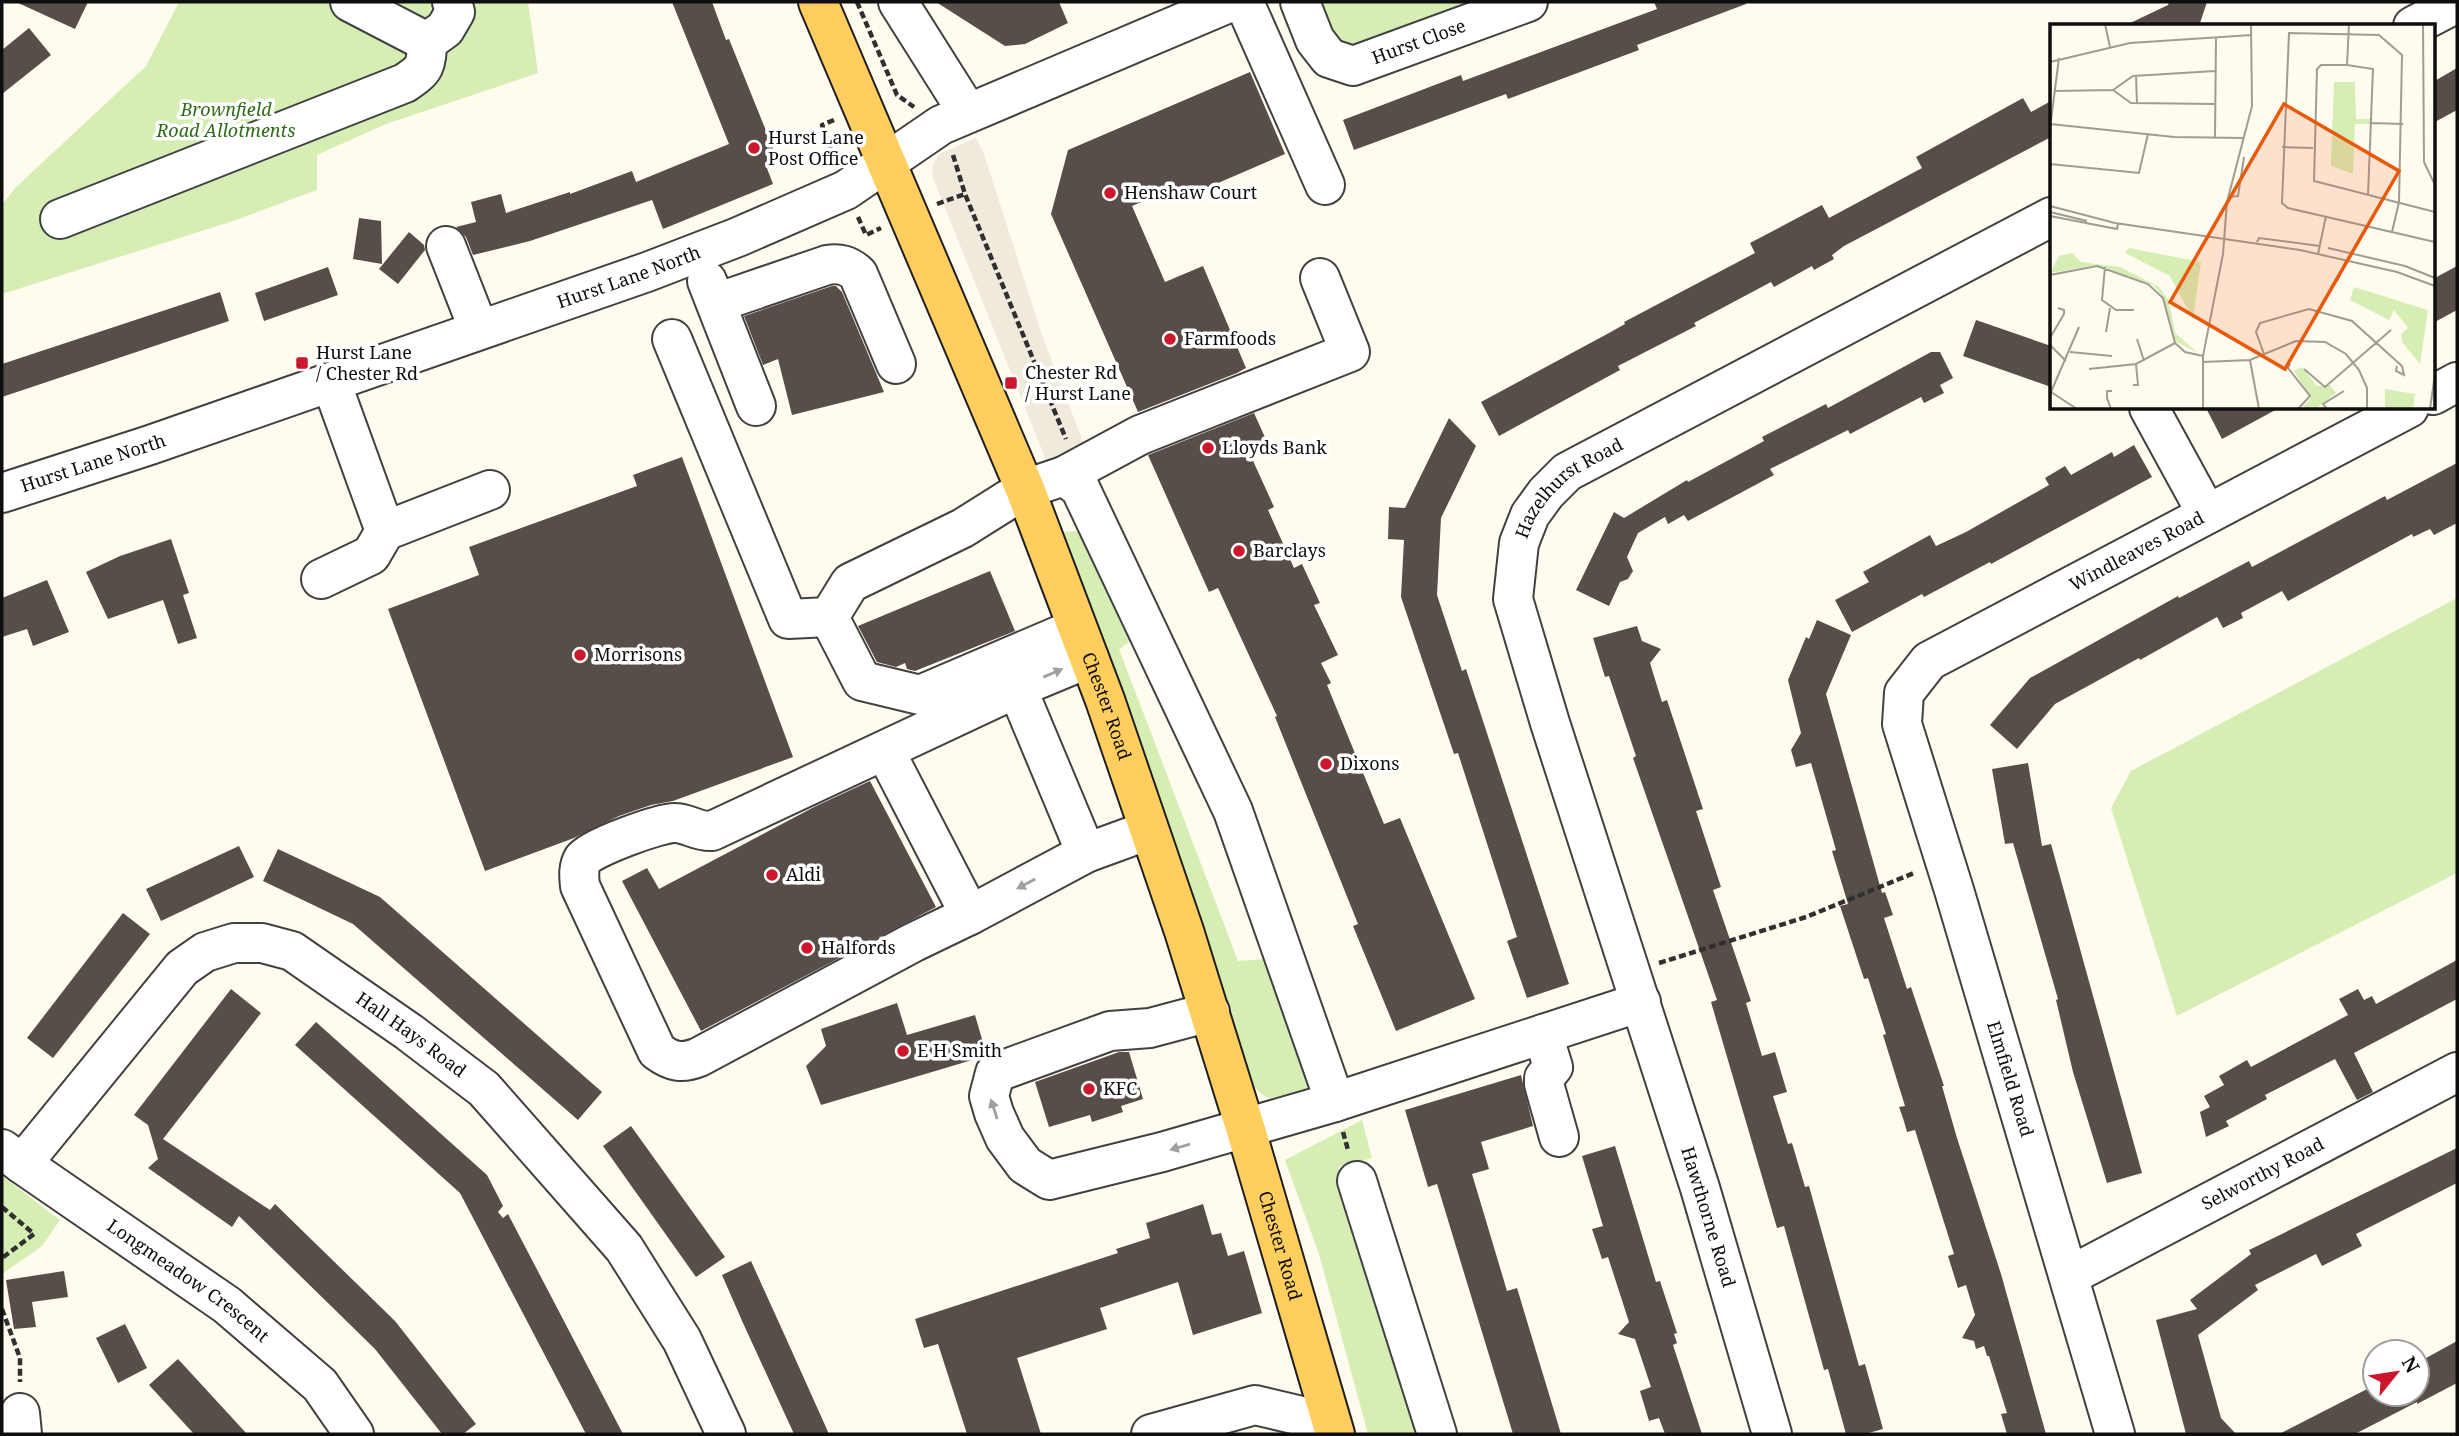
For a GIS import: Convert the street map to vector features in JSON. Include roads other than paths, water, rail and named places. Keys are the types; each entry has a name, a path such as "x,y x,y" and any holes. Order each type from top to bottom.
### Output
{"main road":[{"name":"Chester Road","path":"818,2 1025,489 1083,643 1210,1012 1333,1429"}],"street":[{"path":"60,219 405,83 423,72 427,42 444,29 455,12 452,2"},
{"path":"898,2 955,119"},
{"name":"Hurst Lane North","path":"2,494 331,382 696,253 831,198 955,119 1231,2"},
{"path":"1244,2 1325,185"},
{"name":"Hurst Close","path":"1300,2 1315,40 1329,58 1353,66 1528,2"},
{"path":"359,3 379,18 427,42"},
{"path":"2417,24 2457,3"},
{"name":"Hazelhurst Road","path":"1636,986 1550,723 1513,599 1519,543 1530,515 1546,493 1567,472 2050,221"},
{"path":"446,246 479,330"},
{"path":"696,253 756,406"},
{"path":"716,303 838,263 858,274 896,363"},
{"path":"829,617 850,583 963,528 1066,461 1140,435 1350,352 1320,278"},
{"path":"672,339 788,619 829,617"},
{"path":"331,382 385,531"},
{"path":"2434,394 2457,382"},
{"path":"2150,410 2207,514"},
{"name":"Windleaves Road","path":"1902,724 1904,693 1929,661 2405,410"},
{"path":"1066,461 1233,811 1335,1102"},
{"path":"321,579 371,555 385,531 490,490"},
{"path":"829,617 862,681 920,695 1083,643"},
{"path":"1083,643 1017,688 712,831 700,832 679,823 666,823 596,850 584,857 579,871 580,886 657,1051 671,1061 688,1061 1086,853 1149,830"},
{"path":"1017,688 1086,853"},
{"name":"Elmfield Road","path":"1902,724 2115,1434"},
{"path":"885,751 970,915"},
{"name":"Hall Hays Road","path":"12,1156 182,968 205,952 234,943 262,943 292,951 410,1032 484,1089 624,1248 682,1340 726,1434"},
{"path":"1210,1012 1150,1028 1110,1031 995,1073 989,1096 1005,1138 1025,1165 1049,1180 1162,1152 1335,1102 1543,1034 1636,986"},
{"name":"Hawthorne Road","path":"1636,986 1700,1188 1772,1434"},
{"path":"1543,1034 1553,1067 1544,1078 1544,1084 1559,1136"},
{"name":"Selworthy Road","path":"2069,1276 2457,1072"},
{"name":"Longmeadow Crescent","path":"12,1156 228,1305 320,1385 354,1434"},
{"path":"1357,1181 1437,1434"},
{"path":"1151,1434 1255,1405 1333,1429"}],"place":[{"name":"Hurst Lane Post Office","path":"754,148"},
{"name":"Henshaw Court","path":"1110,193"},
{"name":"Farmfoods","path":"1170,339"},
{"name":"Hurst Lane / Chester Rd","path":"302,363"},
{"name":"Chester Rd / Hurst Lane","path":"1011,383"},
{"name":"Lloyds Bank","path":"1208,448"},
{"name":"Barclays","path":"1239,551"},
{"name":"Morrisons","path":"580,655"},
{"name":"Dixons","path":"1326,764"},
{"name":"Aldi","path":"772,875"},
{"name":"Halfords","path":"807,948"},
{"name":"E H Smith","path":"903,1051"},
{"name":"KFC","path":"1089,1089"}],"park label":[{"name":"Brownfield Road Allotments","path":"226,120"}]}
